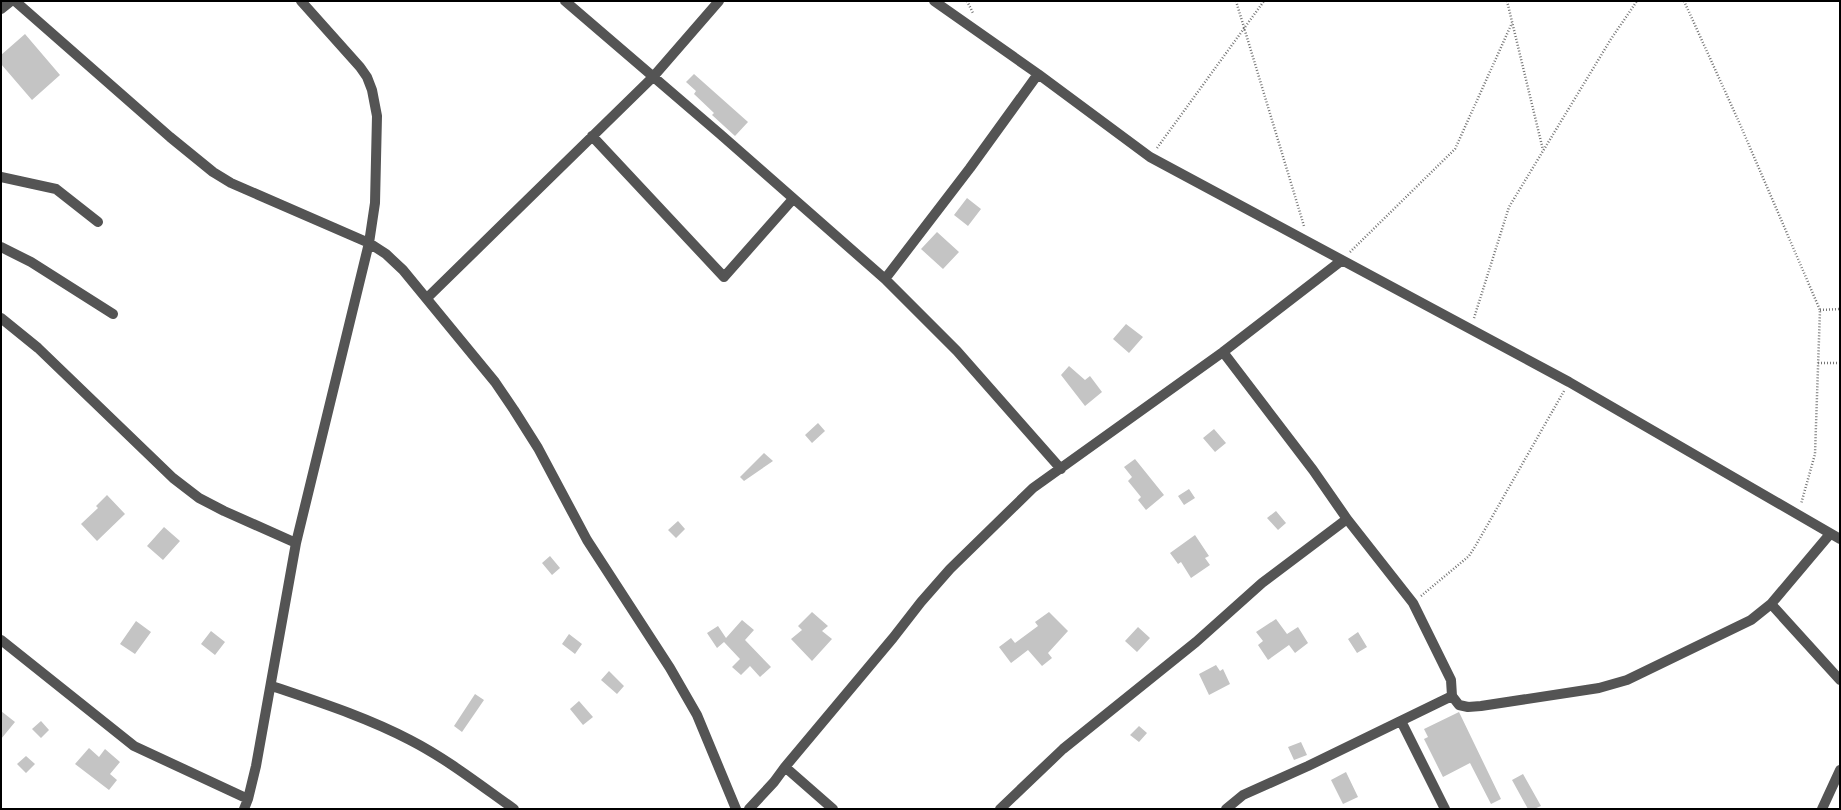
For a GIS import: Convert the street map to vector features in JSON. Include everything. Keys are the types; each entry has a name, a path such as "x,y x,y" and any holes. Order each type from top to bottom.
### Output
{"street":[{"path":"1,9 11,1"},
{"path":"15,1 129,102 213,172 231,183 370,243 395,262 428,298 495,382 534,442 588,540 670,668 697,715 736,809"},
{"path":"244,809 248,799 272,686 296,543 370,243 375,203 377,116 372,90 360,67 301,1"},
{"path":"565,1 884,279 957,350 1060,469"},
{"path":"428,298 653,77 719,1"},
{"path":"934,1 1038,74 1150,157 1309,244 1569,382 1840,539"},
{"path":"884,279 970,168 1038,74"},
{"path":"592,136 724,277 794,199"},
{"path":"1,177 56,189 98,222"},
{"path":"1,247 31,262 113,314"},
{"path":"749,809 774,782 921,602 950,570 1033,488 1222,352 1341,261"},
{"path":"1,318 38,348 173,478 199,498 224,511 296,543"},
{"path":"1222,352 1313,470 1347,519 1413,603 1451,680 1452,696 1459,705 1468,707 1481,706 1599,688 1627,680 1751,620 1771,604 1830,534"},
{"path":"1000,809 1063,749 1196,642 1262,583 1347,519"},
{"path":"1771,604 1840,680"},
{"path":"1,640 134,746 248,799"},
{"path":"272,686 343,710 404,737 448,763 514,809"},
{"path":"1226,809 1244,795 1308,766 1452,696"},
{"path":"1401,721 1445,809"},
{"path":"785,767 834,809"},
{"path":"1822,809 1840,770"}],"path":[{"path":"1236,1 1309,244"},
{"path":"1150,157 1264,1"},
{"path":"1507,1 1543,150"},
{"path":"1470,330 1509,206 1611,39 1637,1"},
{"path":"1684,1 1739,122 1820,310 1815,454 1798,515"},
{"path":"1341,261 1455,149 1512,23"},
{"path":"1820,310 1840,309"},
{"path":"1818,363 1840,362"},
{"path":"1413,603 1473,551 1569,382"}],"building":[{"path":"25,34 60,75 32,100 1,64 1,55"},
{"path":"694,74 748,122 735,136 712,115 714,113 694,94 696,91 686,82"},
{"path":"967,198 981,209 968,226 954,215"},
{"path":"937,232 959,252 943,269 921,249"},
{"path":"1126,324 1143,337 1129,353 1113,339"},
{"path":"1069,366 1085,380 1090,376 1102,392 1085,406 1061,375"},
{"path":"818,423 825,431 812,443 805,435"},
{"path":"1214,429 1226,443 1215,452 1203,438"},
{"path":"764,453 773,461 744,481 740,477"},
{"path":"1135,459 1164,495 1146,510 1138,500 1141,497 1128,481 1132,477 1124,467"},
{"path":"1189,489 1195,498 1184,505 1178,496"},
{"path":"107,495 125,514 97,541 81,524 98,508 96,506"},
{"path":"1276,511 1286,523 1278,530 1267,518"},
{"path":"678,521 685,529 676,538 668,530"},
{"path":"164,527 180,541 163,560 147,546"},
{"path":"1195,535 1209,556 1205,558 1210,565 1191,578 1181,562 1178,564 1170,553"},
{"path":"550,556 560,568 552,575 542,563"},
{"path":"812,612 828,626 822,631 832,639 812,661 791,639 802,630 798,626"},
{"path":"1049,612 1068,631 1048,653 1052,658 1042,666 1028,650 1011,663 999,647 1011,638 1015,643 1038,626 1035,622"},
{"path":"1276,619 1287,634 1298,627 1308,643 1295,653 1289,645 1268,660 1258,645 1263,641 1256,632"},
{"path":"742,620 754,630 745,640 771,667 760,677 750,666 741,675 732,667 740,659 724,642 717,648 707,633 718,626 726,638"},
{"path":"136,621 151,632 135,654 120,644"},
{"path":"1138,627 1150,638 1137,652 1125,641"},
{"path":"211,631 225,642 215,655 201,644"},
{"path":"1358,632 1367,647 1357,653 1348,639"},
{"path":"569,634 582,644 575,654 562,644"},
{"path":"1216,665 1220,671 1223,669 1230,684 1209,695 1199,674"},
{"path":"609,671 624,686 617,694 601,680"},
{"path":"475,694 484,700 462,732 454,726"},
{"path":"579,701 593,717 583,725 570,709"},
{"path":"1,711 15,722 1,739"},
{"path":"1459,712 1501,799 1491,804 1470,763 1443,777 1424,739 1428,737 1424,729"},
{"path":"41,721 49,730 41,738 32,729"},
{"path":"1139,726 1147,733 1139,742 1130,735"},
{"path":"1301,742 1307,755 1294,760 1288,747"},
{"path":"89,748 99,757 105,749 120,762 110,774 117,780 109,790 75,764"},
{"path":"26,756 35,764 26,773 17,764"},
{"path":"1346,772 1358,797 1343,804 1331,780"},
{"path":"1523,774 1541,806 1534,809 1528,809 1512,780"}]}
